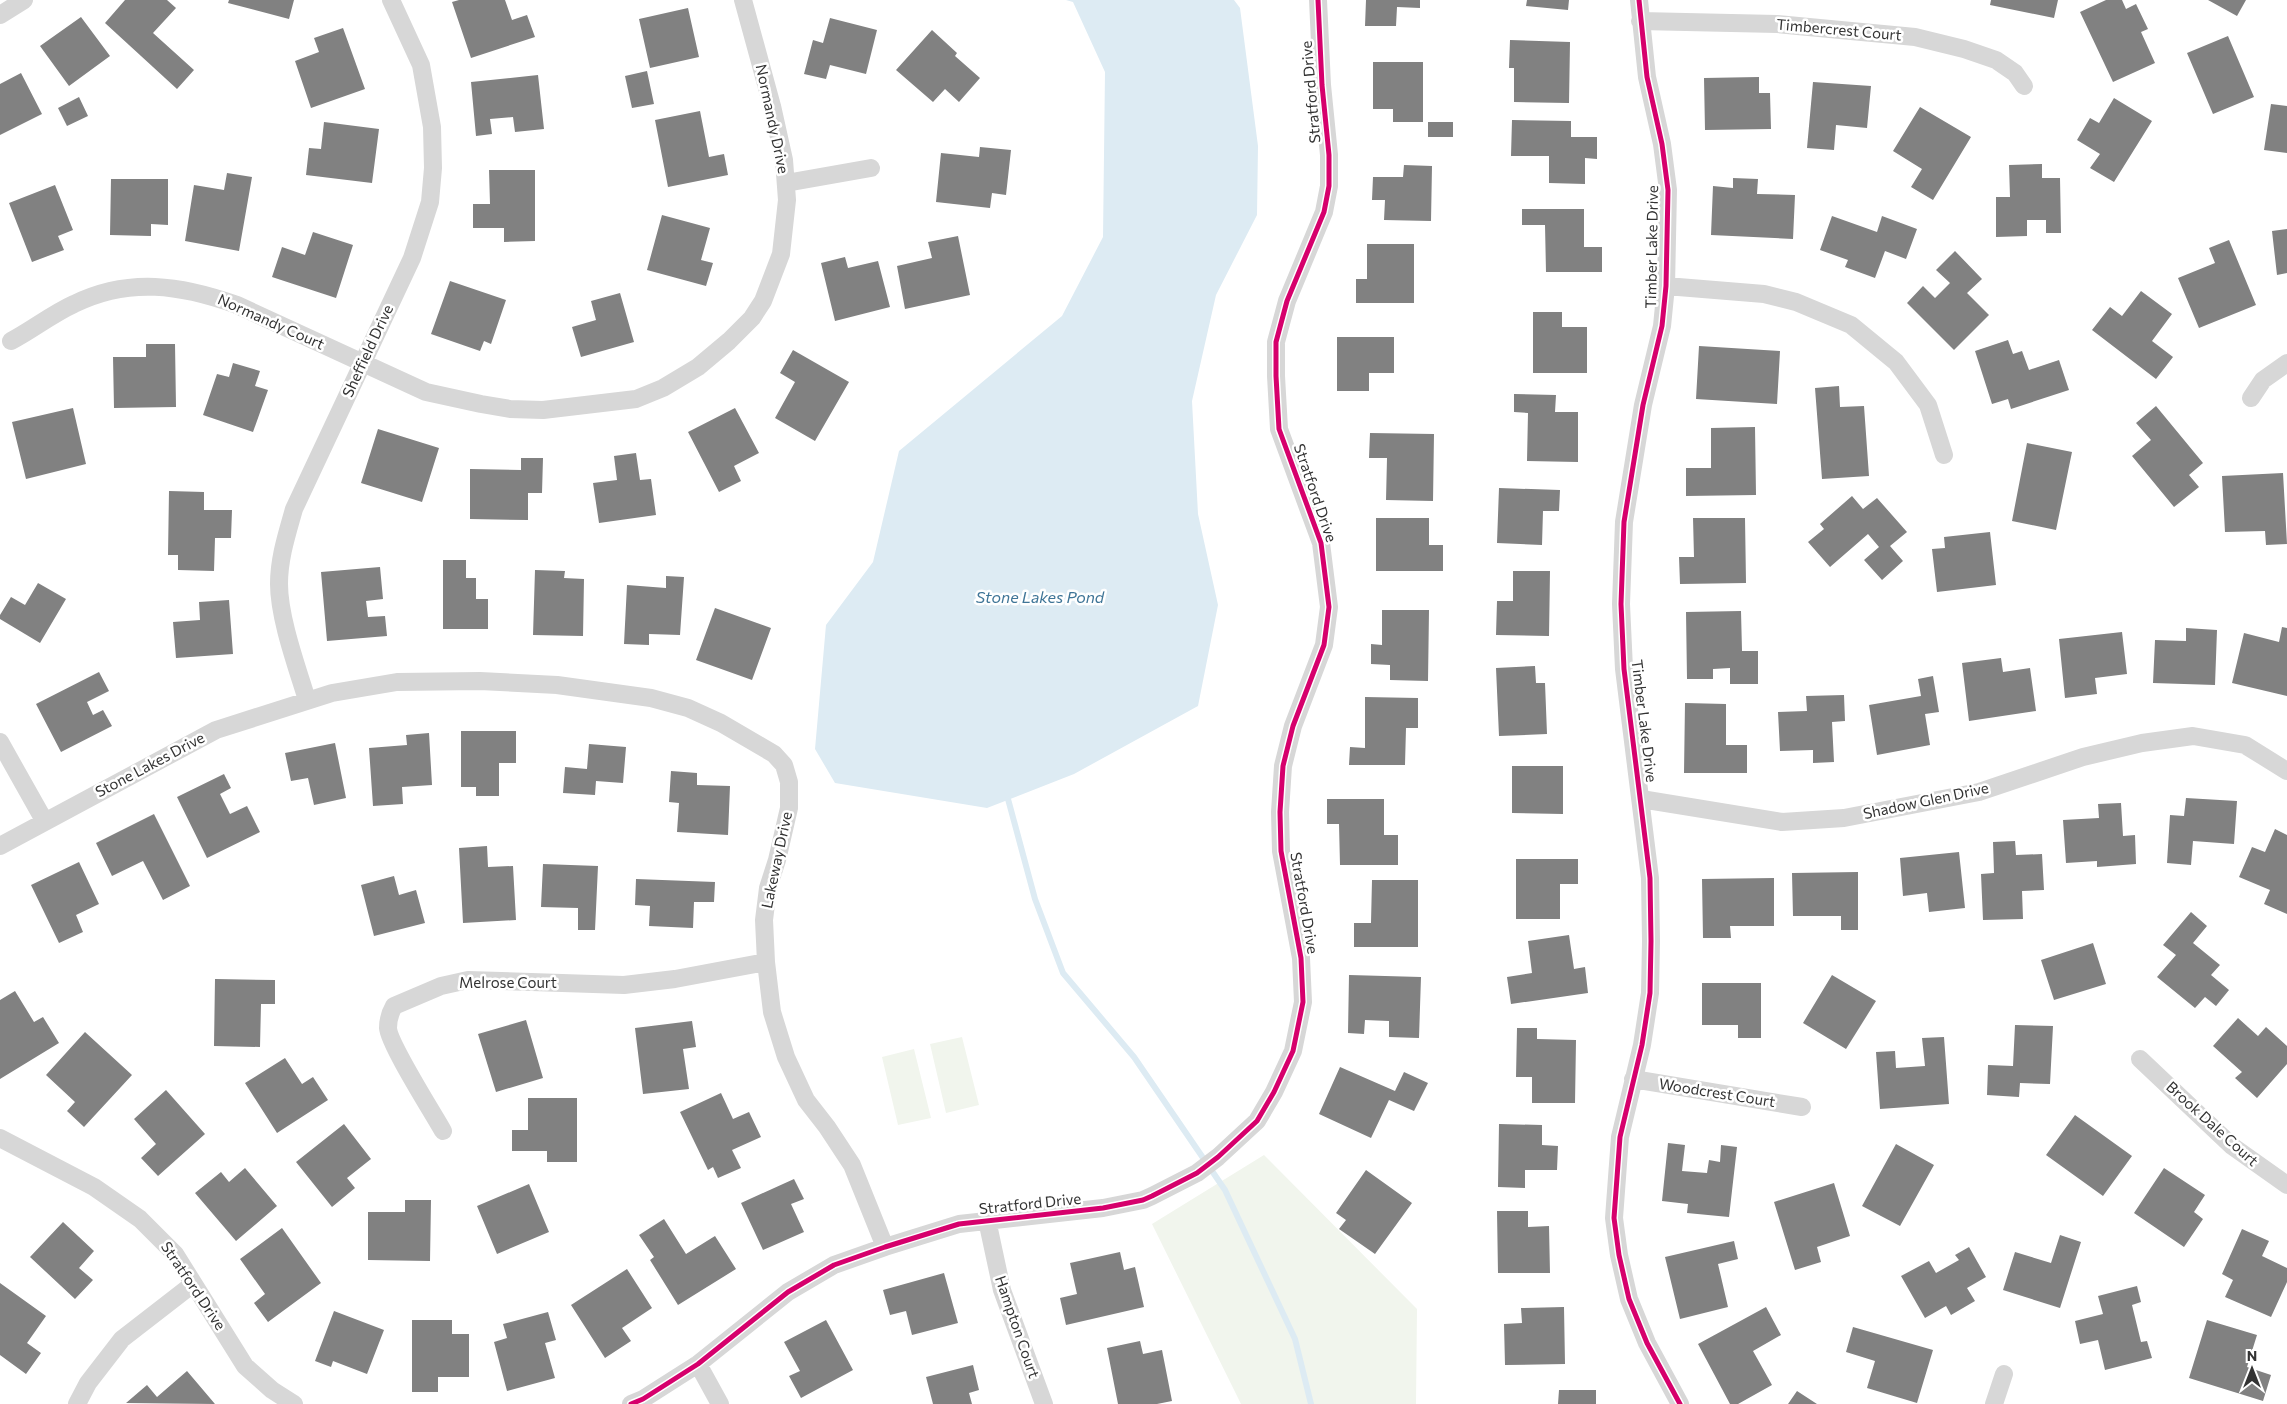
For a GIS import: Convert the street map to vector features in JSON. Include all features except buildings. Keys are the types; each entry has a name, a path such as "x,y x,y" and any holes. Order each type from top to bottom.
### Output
{"street":[{"path":"0,15 24,0"},
{"name":"Sheffield Drive","path":"307,700 287,630 279,585 282,548 294,509 412,258 430,202 433,168 432,127 421,65 390,0"},
{"name":"Normandy Drive","path":"362,363 426,392 510,409 543,410 636,398 663,388 698,367 729,341 752,318 763,301 780,254 787,200 784,160 772,106 743,0"},
{"name":"Stratford Drive","path":"631,1404 643,1399 698,1364 788,1292 834,1265 884,1246 959,1224 1103,1208 1142,1200 1197,1173 1218,1157 1257,1121 1274,1092 1293,1051 1303,1002 1301,958 1281,851 1280,812 1283,766 1293,726 1324,645 1329,607 1321,543 1279,429 1276,342 1287,301 1324,212 1328,186 1329,156 1322,85 1318,0"},
{"name":"Timber Lake Drive","path":"1639,0 1647,77 1662,144 1668,190 1666,286 1662,326 1643,405 1624,522 1621,604 1624,669 1642,799 1650,878 1651,950 1650,993 1642,1045 1620,1137 1614,1218 1619,1255 1629,1299 1647,1343 1680,1404"},
{"name":"Timbercrest Court","path":"1640,21 1777,24 1915,37 1964,49 1996,60 2015,73 2024,86"},
{"path":"786,183 871,168"},
{"name":"Normandy Court","path":"11,341 72,305 96,294 150,285 178,287 205,293 237,305 362,363"},
{"path":"1666,286 1764,294 1796,302 1851,325 1896,362 1928,405 1944,455"},
{"path":"2251,398 2263,380 2287,363"},
{"name":"Lakeway Drive","path":"307,700 332,693 396,682 480,681 557,685 651,698 688,708 721,723 774,754 784,765 789,782 789,808 777,860 768,888 765,912 766,962 772,1012 786,1057 806,1100 827,1127 852,1166 884,1246"},
{"name":"Stone Lakes Drive","path":"0,846 216,730 307,700"},
{"name":"Shadow Glen Drive","path":"1642,799 1782,822 1844,818 1979,792 2083,757 2142,743 2192,736 2245,746 2287,770"},
{"path":"0,742 45,822"},
{"name":"Melrose Court","path":"443,1131 395,1047 388,1030 389,1017 394,1006 441,986 468,980 624,985 674,979 766,962"},
{"name":"Brook Dale Court","path":"2140,1059 2232,1146 2287,1185"},
{"name":"Woodcrest Court","path":"1633,1079 1802,1107"},
{"name":"Stratford Drive","path":"0,1138 94,1187 140,1219 175,1254 244,1366 272,1390 294,1404"},
{"name":"Hampton Court","path":"987,1220 1002,1290 1044,1404"},
{"path":"77,1404 88,1384 122,1340 193,1284"},
{"path":"698,1364 720,1404"},
{"path":"1994,1404 2004,1374"}],"shaded area":[{"path":"962,1037 979,1105 946,1113 930,1044"},
{"path":"914,1049 931,1118 898,1125 882,1057"},
{"path":"1264,1155 1417,1309 1416,1404 1241,1404 1152,1224"}],"water":[{"name":"Stone Lakes Pond","path":"1066,0 1234,0 1240,8 1258,146 1257,215 1216,295 1192,401 1198,514 1218,605 1198,706 1074,774 987,808 835,783 815,749 826,625 873,562 899,451 1062,316 1103,237 1105,72 1073,2"}],"waterway":[{"path":"1008,799 1035,899 1063,973 1134,1057 1225,1190 1295,1339 1311,1404"}],"cycle path":[{"path":"631,1404 643,1399 698,1364 788,1292 834,1265 959,1224 1103,1208 1143,1200 1152,1196 1197,1173 1218,1157 1257,1121 1274,1092 1293,1051 1303,1002 1301,958 1281,851 1280,812 1283,766 1293,726 1324,645 1329,607 1321,543 1279,429 1276,376 1276,342 1287,301 1324,212 1329,186 1329,155 1322,85 1318,0"},
{"path":"1639,0 1647,77 1662,144 1668,190 1666,286 1662,326 1643,405 1624,522 1621,604 1624,669 1650,878 1651,941 1650,993 1642,1045 1620,1137 1614,1218 1619,1255 1629,1299 1647,1343 1680,1404"}]}
